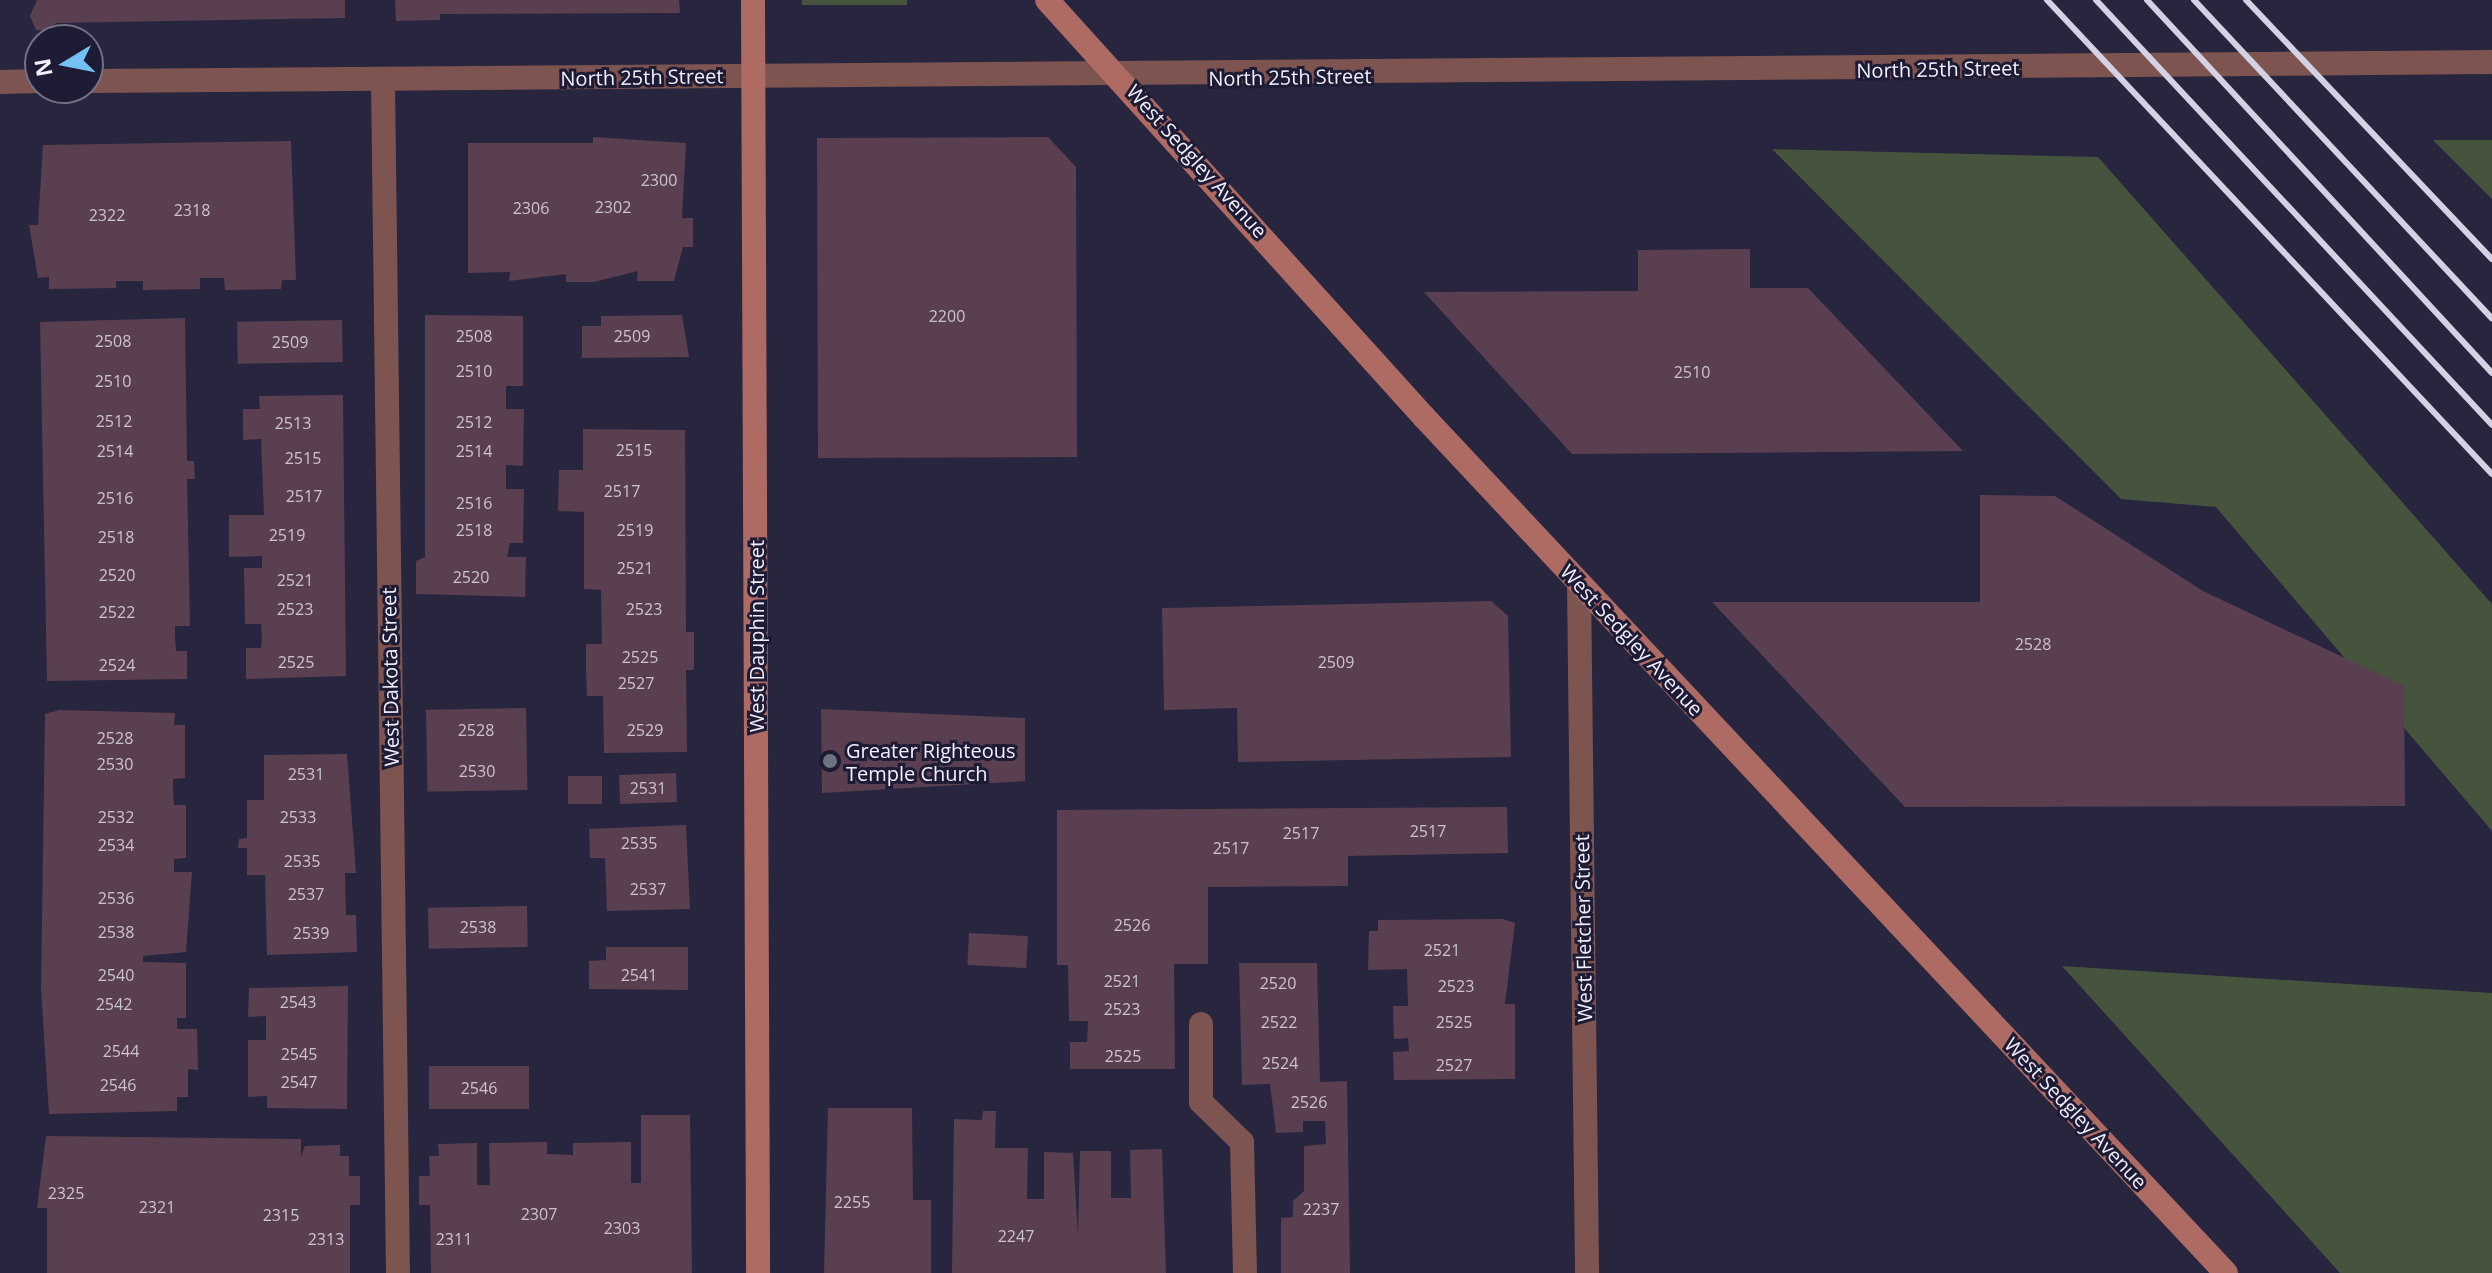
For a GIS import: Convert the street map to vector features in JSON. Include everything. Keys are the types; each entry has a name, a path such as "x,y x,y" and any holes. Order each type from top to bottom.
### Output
{"street":[{"name":"West Dauphin Street","path":"753,0 758,1273"},
{"name":"West Sedgley Avenue","path":"1047,0 1123,78 1579,584 2226,1273"},
{"name":"North 25th Street","path":"104,81 383,81 754,75 1123,78 2492,62"},
{"path":"0,82 24,81"},
{"name":"West Dakota Street","path":"383,81 398,1273"},
{"name":"West Fletcher Street","path":"1579,584 1587,1273"},
{"path":"1201,1024 1201,1102 1242,1142 1245,1273"}],"green space":[{"path":"802,0 907,0 907,5 802,5"},
{"path":"2433,140 2492,140 2492,199"},
{"path":"1772,149 2098,157 2492,604 2492,831 2216,507 2121,499"},
{"path":"2062,966 2492,993 2492,1273 2340,1273"}],"building":[{"path":"37,0 345,0 345,18 33,24 30,16"},
{"path":"395,0 679,0 680,13 440,14 440,20 396,21"},
{"path":"593,137 686,143 682,218 693,218 693,247 683,247 674,281 637,281 638,271 594,282 566,282 566,274 509,281 510,272 468,273 468,143 593,143"},
{"path":"1048,137 1076,167 1077,457 818,458 817,138"},
{"path":"291,141 296,280 282,280 281,289 225,290 224,278 200,278 200,289 143,290 143,281 116,281 116,288 49,289 49,277 38,278 29,225 38,225 43,145"},
{"path":"1750,249 1750,288 1808,288 1963,451 1572,454 1424,292 1638,291 1638,250"},
{"path":"425,315 523,316 523,386 506,386 506,409 524,409 523,466 506,465 506,489 524,489 523,543 510,543 507,557 526,557 525,597 416,594 416,561 425,557"},
{"path":"682,315 689,357 582,358 582,326 601,326 601,316"},
{"path":"185,318 187,461 194,461 195,479 187,479 190,626 175,626 175,638 176,651 187,651 187,679 47,681 40,322"},
{"path":"342,320 343,362 238,364 237,322"},
{"path":"343,395 346,676 246,679 246,648 261,648 262,638 261,624 245,624 244,568 262,568 262,556 229,557 229,515 264,515 261,439 243,440 243,409 260,409 259,396"},
{"path":"583,429 685,430 686,632 694,632 694,670 686,670 687,752 604,753 603,696 587,696 586,670 586,644 602,644 601,590 584,589 584,512 558,511 559,470 583,470"},
{"path":"1980,495 2055,496 2203,591 2404,686 2405,806 1905,807 1712,602 1980,602"},
{"path":"1491,601 1508,616 1511,757 1238,762 1237,708 1164,710 1162,608"},
{"path":"526,708 527,790 427,792 426,710"},
{"path":"821,709 1025,718 1025,781 822,793"},
{"path":"59,710 175,713 174,725 185,725 185,778 173,779 173,790 174,805 186,805 186,858 174,859 174,872 192,872 186,952 143,956 143,962 186,963 186,1018 177,1018 177,1029 197,1029 198,1070 188,1069 188,1097 177,1097 177,1111 49,1114 41,989 45,714"},
{"path":"347,754 356,873 345,873 346,915 356,915 357,952 267,955 265,875 247,875 247,848 238,848 239,839 247,838 247,800 264,800 264,755"},
{"path":"676,773 677,802 620,804 619,775"},
{"path":"568,776 602,776 602,804 568,804"},
{"path":"1507,807 1508,853 1348,856 1348,886 1208,887 1208,964 1174,964 1175,1069 1070,1069 1070,1042 1087,1042 1088,1021 1069,1021 1068,965 1057,965 1057,810"},
{"path":"686,825 690,909 607,911 605,858 590,858 589,829"},
{"path":"527,906 528,947 429,949 428,908"},
{"path":"1503,919 1515,923 1505,1004 1515,1004 1515,1079 1394,1080 1393,1052 1409,1051 1408,1038 1394,1039 1393,1006 1408,1006 1407,969 1368,970 1369,931 1378,931 1378,920"},
{"path":"969,933 1028,936 1026,968 967,965"},
{"path":"606,947 688,947 688,990 589,989 589,961 606,960"},
{"path":"1239,963 1317,963 1320,1082 1347,1081 1350,1273 1281,1273 1281,1218 1293,1217 1293,1201 1304,1191 1304,1146 1326,1144 1325,1121 1303,1121 1303,1132 1276,1133 1270,1084 1242,1085"},
{"path":"348,986 347,1109 267,1108 267,1096 248,1097 248,1040 266,1040 266,1016 248,1017 249,988"},
{"path":"429,1066 529,1066 529,1109 429,1109"},
{"path":"828,1108 912,1108 913,1200 931,1200 931,1273 824,1273"},
{"path":"983,1111 996,1111 995,1148 1028,1148 1027,1199 1044,1199 1044,1152 1073,1153 1078,1235 1080,1151 1111,1151 1111,1198 1131,1198 1130,1150 1162,1149 1166,1273 952,1273 954,1119 982,1120"},
{"path":"641,1115 690,1115 692,1273 431,1273 430,1205 419,1205 419,1176 430,1176 429,1156 439,1156 438,1144 477,1143 477,1185 490,1185 489,1143 547,1142 547,1154 573,1155 573,1143 631,1142 631,1183 641,1183"},
{"path":"46,1136 301,1139 301,1157 305,1146 340,1145 340,1156 349,1156 349,1176 360,1176 360,1205 350,1205 350,1273 47,1273 47,1208 37,1208"}],"railway":[{"path":"2047,0 2492,474"},
{"path":"2096,0 2492,425"},
{"path":"2147,0 2492,373"},
{"path":"2194,0 2492,318"},
{"path":"2246,0 2492,259"}],"place":[{"name":"Greater Righteous Temple Church","path":"830,761"}]}
